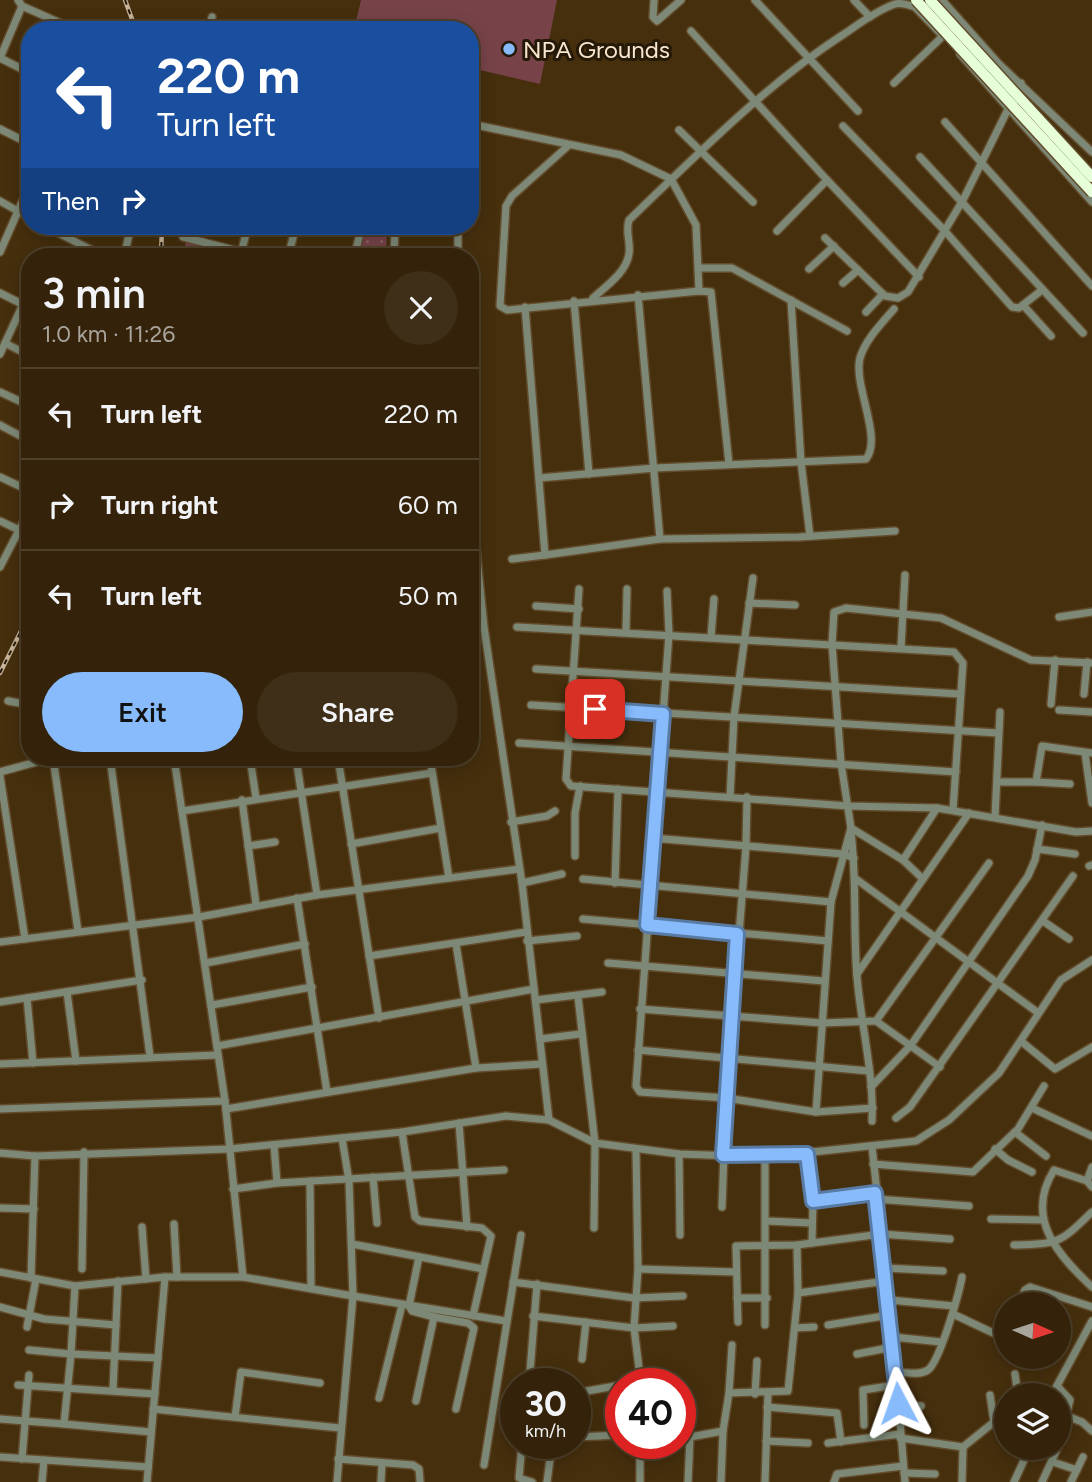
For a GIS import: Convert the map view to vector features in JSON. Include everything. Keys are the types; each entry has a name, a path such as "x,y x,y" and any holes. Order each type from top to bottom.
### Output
{"highway":[{"path":"930,0 1092,177"},
{"path":"916,4 1092,192"}],"street":[{"path":"654,0 653,17 657,21 681,0"},
{"path":"755,0 858,111"},
{"path":"854,0 870,17"},
{"path":"909,0 916,4 1006,110 1092,202"},
{"path":"592,299 626,262 629,220 756,102 809,56 870,17 895,4 916,4 923,0"},
{"path":"942,0 1092,152"},
{"path":"21,68 0,58 20,3 57,21"},
{"path":"211,21 212,17"},
{"path":"691,31 919,277"},
{"path":"894,83 943,36"},
{"path":"825,238 883,294 892,299 908,292 963,200 1021,83"},
{"path":"945,122 1092,286"},
{"path":"479,126 637,161 671,179 694,217 699,290"},
{"path":"843,126 944,230 1012,307 1019,309 1042,290"},
{"path":"0,129 21,140"},
{"path":"679,130 753,202"},
{"path":"569,145 512,196 506,206 500,306 507,310 592,299 707,290 712,296 729,464"},
{"path":"920,157 963,200 1083,333"},
{"path":"777,230 827,180"},
{"path":"0,201 21,214"},
{"path":"0,252 21,205"},
{"path":"62,235 88,248"},
{"path":"183,237 221,248"},
{"path":"809,269 834,246"},
{"path":"699,268 732,268 847,331"},
{"path":"843,283 858,270"},
{"path":"0,293 21,304"},
{"path":"866,312 883,294"},
{"path":"638,295 660,540"},
{"path":"791,300 801,462 810,536"},
{"path":"573,301 589,474"},
{"path":"1023,305 1051,336"},
{"path":"525,307 545,555"},
{"path":"539,478 655,468 869,458 870,433 861,384 860,359 877,329 894,309"},
{"path":"0,354 21,315"},
{"path":"5,343 21,351"},
{"path":"0,392 21,402"},
{"path":"0,425 21,436"},
{"path":"0,477 21,487"},
{"path":"0,521 19,530"},
{"path":"0,568 21,526"},
{"path":"512,559 660,540 895,531"},
{"path":"901,648 905,575"},
{"path":"730,797 734,717 753,578"},
{"path":"479,589 522,883 526,937 549,1120"},
{"path":"579,589 566,779 571,786 848,806 937,808 1076,832 1092,831"},
{"path":"626,631 627,589"},
{"path":"667,592 669,634 652,838 636,1086 640,1092 726,1098 816,1112 873,1108"},
{"path":"711,637 714,599"},
{"path":"749,603 795,604"},
{"path":"536,607 579,609"},
{"path":"872,1121 872,1087 857,975 856,879 841,763 832,617 839,609 942,618 1031,660 1089,662 1084,694"},
{"path":"1059,617 1092,612"},
{"path":"517,627 578,628 954,652 960,656 963,663 953,810"},
{"path":"1051,704 1055,660"},
{"path":"537,669 960,694"},
{"path":"8,701 21,703"},
{"path":"531,705 998,733"},
{"path":"1059,710 1092,712"},
{"path":"995,817 1000,712"},
{"path":"519,743 570,744 956,772"},
{"path":"1035,782 1042,746 1088,753 1092,803"},
{"path":"21,765 0,774 25,939"},
{"path":"53,766 78,931"},
{"path":"111,766 142,980 150,1056"},
{"path":"175,766 212,1005 243,1277"},
{"path":"251,766 256,798"},
{"path":"297,766 317,895"},
{"path":"339,766 379,1018"},
{"path":"431,766 449,878"},
{"path":"182,811 432,773"},
{"path":"998,782 1070,784"},
{"path":"575,856 575,813 580,786"},
{"path":"615,883 618,789"},
{"path":"722,1207 726,1098 746,847 747,797"},
{"path":"242,800 256,904"},
{"path":"903,860 937,808"},
{"path":"511,822 555,811"},
{"path":"857,975 969,813"},
{"path":"872,1087 911,1045 1028,876 1042,825"},
{"path":"351,844 441,828"},
{"path":"816,1112 831,902 851,828"},
{"path":"851,828 903,860 923,879"},
{"path":"652,838 843,854 854,858"},
{"path":"248,846 275,842"},
{"path":"1037,849 1075,854"},
{"path":"640,1009 822,1023 862,1024 876,1021 989,863"},
{"path":"0,942 199,917 256,904 519,869"},
{"path":"522,883 562,874"},
{"path":"896,1118 910,1107 940,1066 1073,876"},
{"path":"583,879 831,902"},
{"path":"856,879 902,910 1037,1012"},
{"path":"297,898 327,1092"},
{"path":"583,919 828,941"},
{"path":"1043,921 1069,939"},
{"path":"369,956 526,937 577,936"},
{"path":"206,963 305,944"},
{"path":"456,944 476,1069"},
{"path":"0,1153 35,1156 84,1152 229,1149 402,1132 506,1116 549,1120 595,1143 679,1154 765,1157 916,1141 949,1120 999,1073 1022,1042 1037,1012 1061,981 1092,960"},
{"path":"608,963 824,981"},
{"path":"0,1002 142,980"},
{"path":"212,1005 312,988"},
{"path":"217,1046 534,989"},
{"path":"67,992 76,1061"},
{"path":"536,1000 602,992"},
{"path":"578,997 580,1034 595,1143 594,1228"},
{"path":"27,998 33,1063"},
{"path":"876,1021 940,1066"},
{"path":"540,1039 580,1034"},
{"path":"1022,1042 1055,1069 1092,1047"},
{"path":"638,1050 869,1071"},
{"path":"0,1064 218,1055"},
{"path":"0,1109 225,1105 476,1069 542,1064"},
{"path":"873,1164 973,1172 1015,1132 1044,1086"},
{"path":"1032,1108 1092,1136"},
{"path":"459,1123 467,1227"},
{"path":"402,1132 415,1217 420,1221 482,1228 491,1236 473,1316"},
{"path":"1015,1132 1046,1156"},
{"path":"337,1482 353,1296 349,1181 342,1138"},
{"path":"274,1145 277,1183"},
{"path":"872,1147 893,1337 905,1482"},
{"path":"995,1149 1008,1160 1032,1172"},
{"path":"636,1150 638,1269 634,1328 639,1368"},
{"path":"82,1269 84,1152"},
{"path":"679,1154 680,1235"},
{"path":"807,1154 813,1201 813,1243"},
{"path":"27,1327 34,1278 35,1156"},
{"path":"765,1157 765,1325"},
{"path":"1092,1167 1089,1184 1054,1170 1045,1197 1043,1220 1051,1244 1092,1287"},
{"path":"233,1189 277,1183 349,1181 409,1173 504,1170"},
{"path":"373,1177 377,1223"},
{"path":"310,1181 311,1287"},
{"path":"813,1201 876,1196 969,1206"},
{"path":"0,1208 34,1209"},
{"path":"1014,1245 1051,1244 1065,1238 1092,1212"},
{"path":"992,1219 1043,1220"},
{"path":"766,1221 812,1223"},
{"path":"174,1224 177,1277"},
{"path":"142,1227 146,1279"},
{"path":"738,1322 736,1246 797,1245 881,1234 950,1239"},
{"path":"484,1465 521,1236"},
{"path":"352,1244 483,1269"},
{"path":"729,1393 788,1391 798,1293 797,1245"},
{"path":"379,1398 419,1257"},
{"path":"886,1268 943,1271"},
{"path":"638,1269 736,1272"},
{"path":"0,1272 75,1286 165,1277 243,1277 506,1321"},
{"path":"146,1482 165,1277"},
{"path":"895,1372 920,1373 928,1370 954,1310 962,1277"},
{"path":"798,1293 886,1281"},
{"path":"113,1390 118,1282"},
{"path":"513,1282 634,1298 683,1296"},
{"path":"530,1368 537,1284"},
{"path":"64,1424 75,1286"},
{"path":"1024,1292 1030,1287 1039,1292"},
{"path":"737,1298 766,1298"},
{"path":"889,1300 954,1310 994,1332"},
{"path":"1071,1303 1092,1307"},
{"path":"406,1306 412,1311 468,1324 474,1328 456,1409"},
{"path":"0,1307 30,1313 44,1319 116,1325"},
{"path":"828,1325 890,1315"},
{"path":"533,1316 634,1328 673,1326"},
{"path":"416,1401 434,1317"},
{"path":"1059,1383 1092,1321"},
{"path":"582,1359 586,1322"},
{"path":"795,1328 814,1327"},
{"path":"893,1337 941,1342"},
{"path":"721,1482 732,1345"},
{"path":"857,1354 893,1347"},
{"path":"29,1350 114,1358 158,1358"},
{"path":"755,1394 757,1361"},
{"path":"235,1417 242,1372 320,1383"},
{"path":"1015,1374 1016,1383"},
{"path":"22,1459 29,1375"},
{"path":"18,1385 155,1394"},
{"path":"864,1425 863,1390 896,1385"},
{"path":"765,1482 768,1393"},
{"path":"828,1443 900,1436 963,1447 994,1422 990,1395"},
{"path":"898,1403 921,1406"},
{"path":"767,1407 837,1413 841,1442"},
{"path":"153,1409 340,1428"},
{"path":"1071,1418 1082,1422 1092,1431"},
{"path":"0,1419 151,1432"},
{"path":"696,1436 723,1431"},
{"path":"766,1441 808,1443"},
{"path":"962,1482 963,1447"},
{"path":"1071,1482 1083,1457"},
{"path":"0,1458 148,1467"},
{"path":"338,1459 416,1466 420,1481"},
{"path":"521,1459 519,1478 532,1482"},
{"path":"547,1482 550,1459"},
{"path":"640,1459 640,1482"},
{"path":"688,1482 689,1459"},
{"path":"42,1482 44,1460"},
{"path":"1014,1482 1024,1460"},
{"path":"381,1482 382,1462"},
{"path":"1042,1482 1053,1462 1077,1470"},
{"path":"834,1482 837,1474 903,1470 935,1474"}],"shaded area":[{"name":"NPA Grounds","path":"361,0 557,0 540,84 479,70 479,21 356,21"},
{"path":"359,235 387,235 386,248 355,248"},
{"path":"186,242 212,248 185,248"}],"railway":[{"path":"125,0 133,21"},
{"path":"161,248 162,235"},
{"path":"0,673 21,631"}],"place":[{"name":"NPA Grounds","path":"509,49"}],"route":[{"path":"595,709 663,714 647,925 737,934 723,1155 765,1157 807,1154 813,1201 875,1193 886,1268 898,1403"}]}
